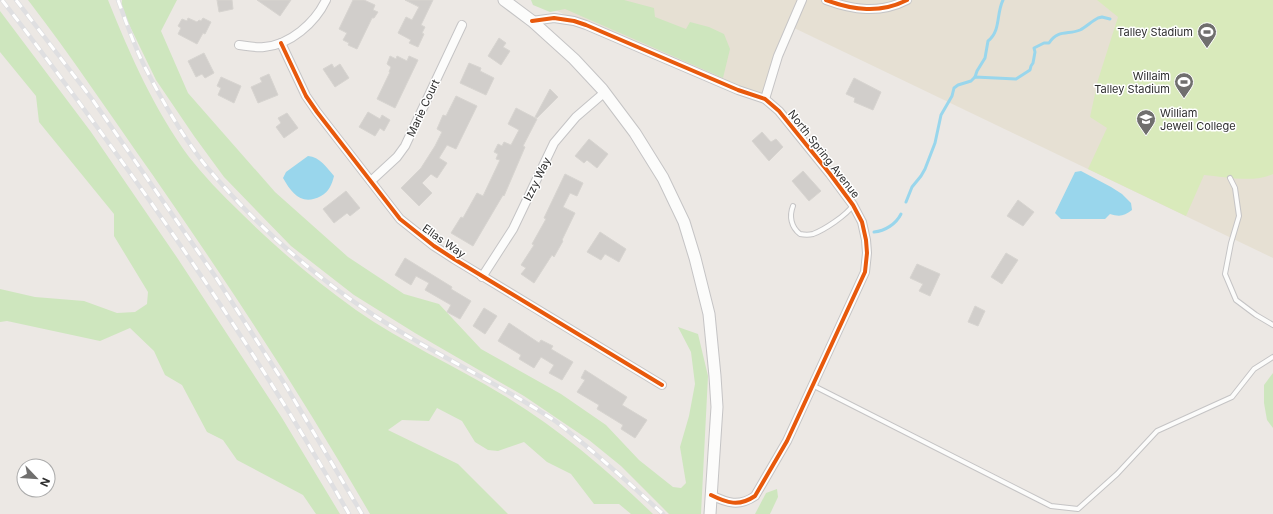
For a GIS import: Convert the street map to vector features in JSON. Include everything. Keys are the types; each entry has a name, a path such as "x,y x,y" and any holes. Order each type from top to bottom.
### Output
{"main road":[{"path":"504,0 532,21 574,59 605,92 635,134 663,178 684,222 709,314 716,376 717,407 710,514"}],"street":[{"path":"239,45 262,48 275,46 288,40 308,25 319,12 326,0"},
{"path":"765,99 778,56 802,0"},
{"path":"826,0 843,6 868,10 891,6 906,0"},
{"name":"North Spring Avenue","path":"532,21 554,18 574,21 586,25 738,90 765,99 779,111 830,174 853,205 862,222 867,253 865,272 787,441 755,496 748,501 737,503 725,502 711,495"},
{"name":"Marie Court","path":"371,181 397,157 405,146 462,25"},
{"name":"Ellas Way","path":"281,43 306,96 316,112 400,219 434,246 482,277 662,385"},
{"name":"Izzy Way","path":"482,277 513,229 554,143 576,117 605,92"}],"lane":[{"path":"1230,178 1234,188 1239,216 1231,243 1225,274 1236,300 1256,315 1273,325"},
{"path":"793,206 791,216 794,227 800,234 808,235 819,231 845,214 853,205"},
{"path":"812,385 1051,506 1078,509 1117,474 1157,430 1232,397 1254,369 1273,357"}],"shaded area":[{"name":"William Jewell College","path":"535,0 1273,0 1273,258 790,26 769,103 586,25"}],"green space":[{"path":"28,0 108,0 144,81 176,139 207,178 253,224 310,275 356,310 392,333 485,384 543,421 618,481 653,514 631,514 619,504 594,504 571,474 547,462 524,442 498,451 488,450 475,442 462,421 437,408 429,421 402,420 388,430 458,464 508,514 370,514 345,470 292,384 237,300 181,216 60,43"},
{"path":"122,0 177,0 161,31 188,93 275,192 348,257 404,294 439,304 481,349 561,394 606,425 639,460 673,487 681,488 686,483 680,447 689,416 695,384 691,352 678,327 698,334 708,376 701,514 669,514 621,466 589,440 524,396 415,333 354,295 291,246 224,177 194,136 156,80 121,8"},
{"path":"531,0 624,0 654,8 655,17 686,29 690,22 709,27 724,34 730,49 723,78 565,9 550,12 533,5"},
{"name":"Willaim Talley Stadium","path":"1097,0 1273,0 1273,174 1265,177 1248,179 1204,175 1186,216 1088,169 1107,128 1090,117 1098,80 1118,17"},
{"path":"0,11 91,132 178,259 282,418 340,514 316,514 303,495 237,460 223,440 207,432 182,385 165,375 154,351 130,328 100,341 7,321 0,322 0,289 35,297 84,301 117,313 135,312 147,304 148,292 114,236 114,214 39,122 36,96 0,52"},
{"path":"1273,373 1273,428 1267,420 1264,403 1264,385"},
{"path":"777,489 778,497 770,514 755,514 766,493"}],"water":[{"path":"308,156 319,160 334,176 331,185 326,192 321,196 308,200 298,197 290,189 283,178 286,172"},
{"path":"1081,171 1122,194 1131,203 1132,210 1127,214 1122,215 1110,214 1105,219 1061,219 1055,213 1075,172"}],"building":[{"path":"217,0 232,0 233,9 219,12"},
{"path":"257,0 291,0 280,16"},
{"path":"353,0 364,0 375,5 373,10 378,12 374,18 372,18 357,49 348,45 349,43 343,40 347,33 339,29"},
{"path":"405,0 433,0 421,25 425,27 422,33 424,34 418,47 409,43 411,40 398,33 406,17 412,20 419,7"},
{"path":"188,18 197,22 199,20 201,21 203,18 211,22 205,34 203,33 197,44 178,34 181,28 178,26 182,19 187,21"},
{"path":"499,38 506,43 503,47 510,51 501,65 488,56"},
{"path":"204,53 214,73 205,78 202,74 196,77 188,61"},
{"path":"390,56 396,59 397,56 407,61 409,56 418,60 395,108 377,99 390,72 391,67 387,64"},
{"path":"469,63 481,68 480,71 494,78 486,95 460,83"},
{"path":"332,64 334,68 340,64 349,78 335,87 323,69"},
{"path":"269,74 278,95 258,103 251,87 262,82 260,78"},
{"path":"221,77 241,86 234,103 218,95 221,88 217,86"},
{"path":"854,78 881,92 873,110 854,102 855,98 846,94"},
{"path":"550,89 558,97 537,118 535,117"},
{"path":"456,96 477,106 456,149 447,145 439,158 447,163 437,178 431,174 422,183 432,193 419,206 401,188 421,168 435,146 442,132 437,129 443,115 446,116"},
{"path":"516,108 537,119 523,146 525,147 504,196 503,195 473,246 451,233 461,217 463,218 477,193 483,196 500,160 496,159 498,154 494,152 498,144 502,146 504,142 511,145 519,130 508,124"},
{"path":"368,112 380,119 382,115 390,120 384,131 380,128 375,136 359,127"},
{"path":"287,113 298,128 284,138 276,127 281,123 278,118"},
{"path":"762,132 771,142 776,139 783,147 769,161 752,141"},
{"path":"589,139 608,154 597,168 587,160 584,163 575,156"},
{"path":"803,171 821,191 809,201 792,181"},
{"path":"565,174 583,183 577,196 570,193 563,207 575,213 562,240 563,241 554,257 552,255 534,283 521,274 526,268 521,265 534,245 532,244 546,219 544,218"},
{"path":"346,191 360,208 350,216 347,213 334,223 323,209"},
{"path":"1018,200 1034,212 1023,226 1007,216"},
{"path":"600,232 626,249 619,262 605,254 601,260 587,252"},
{"path":"1006,253 1018,260 1002,284 991,277"},
{"path":"405,258 452,287 451,289 471,301 460,319 447,312 451,305 425,290 429,283 416,276 411,285 395,275"},
{"path":"917,264 940,274 930,296 919,291 923,284 910,278"},
{"path":"975,306 985,311 978,326 968,322"},
{"path":"484,308 497,316 485,334 473,326"},
{"path":"509,323 539,343 541,340 553,346 551,349 573,362 562,380 549,373 554,365 541,357 534,368 519,359 521,355 498,341"},
{"path":"585,370 627,397 622,405 647,420 635,438 621,429 623,425 597,409 599,405 577,392 585,380 581,378"}],"waterway":[{"path":"975,77 985,58 988,41 992,37 997,27 1003,0"},
{"path":"906,202 912,187 925,169 935,143 941,115 952,96 954,88 958,85 971,81 975,77 1016,79 1030,70 1033,63 1035,52 1034,48 1044,43 1049,43 1060,34 1080,30 1098,18 1102,17 1110,19"},
{"path":"874,232 890,226 901,214"}],"railway":[{"path":"2,0 95,124 228,316 310,447 349,514"},
{"path":"16,0 92,99 215,276 286,386 362,514"},
{"path":"118,0 143,63 165,104 185,136 208,169 255,219 304,264 357,304 397,330 511,393 555,421 634,487 663,514"}],"cycle path":[{"path":"826,0 846,6 866,9 887,7 907,0"},
{"path":"532,21 554,18 574,21 586,25 738,90 765,99 779,111 830,174 853,205 862,222 867,253 865,272 787,441 755,496 744,502 733,503 711,495"},
{"path":"281,43 306,96 400,219 434,246 454,259 662,385"}],"place":[{"name":"Talley Stadium","path":"1207,49"},
{"name":"Willaim Talley Stadium","path":"1184,99"},
{"name":"William Jewell College","path":"1146,136"}]}
